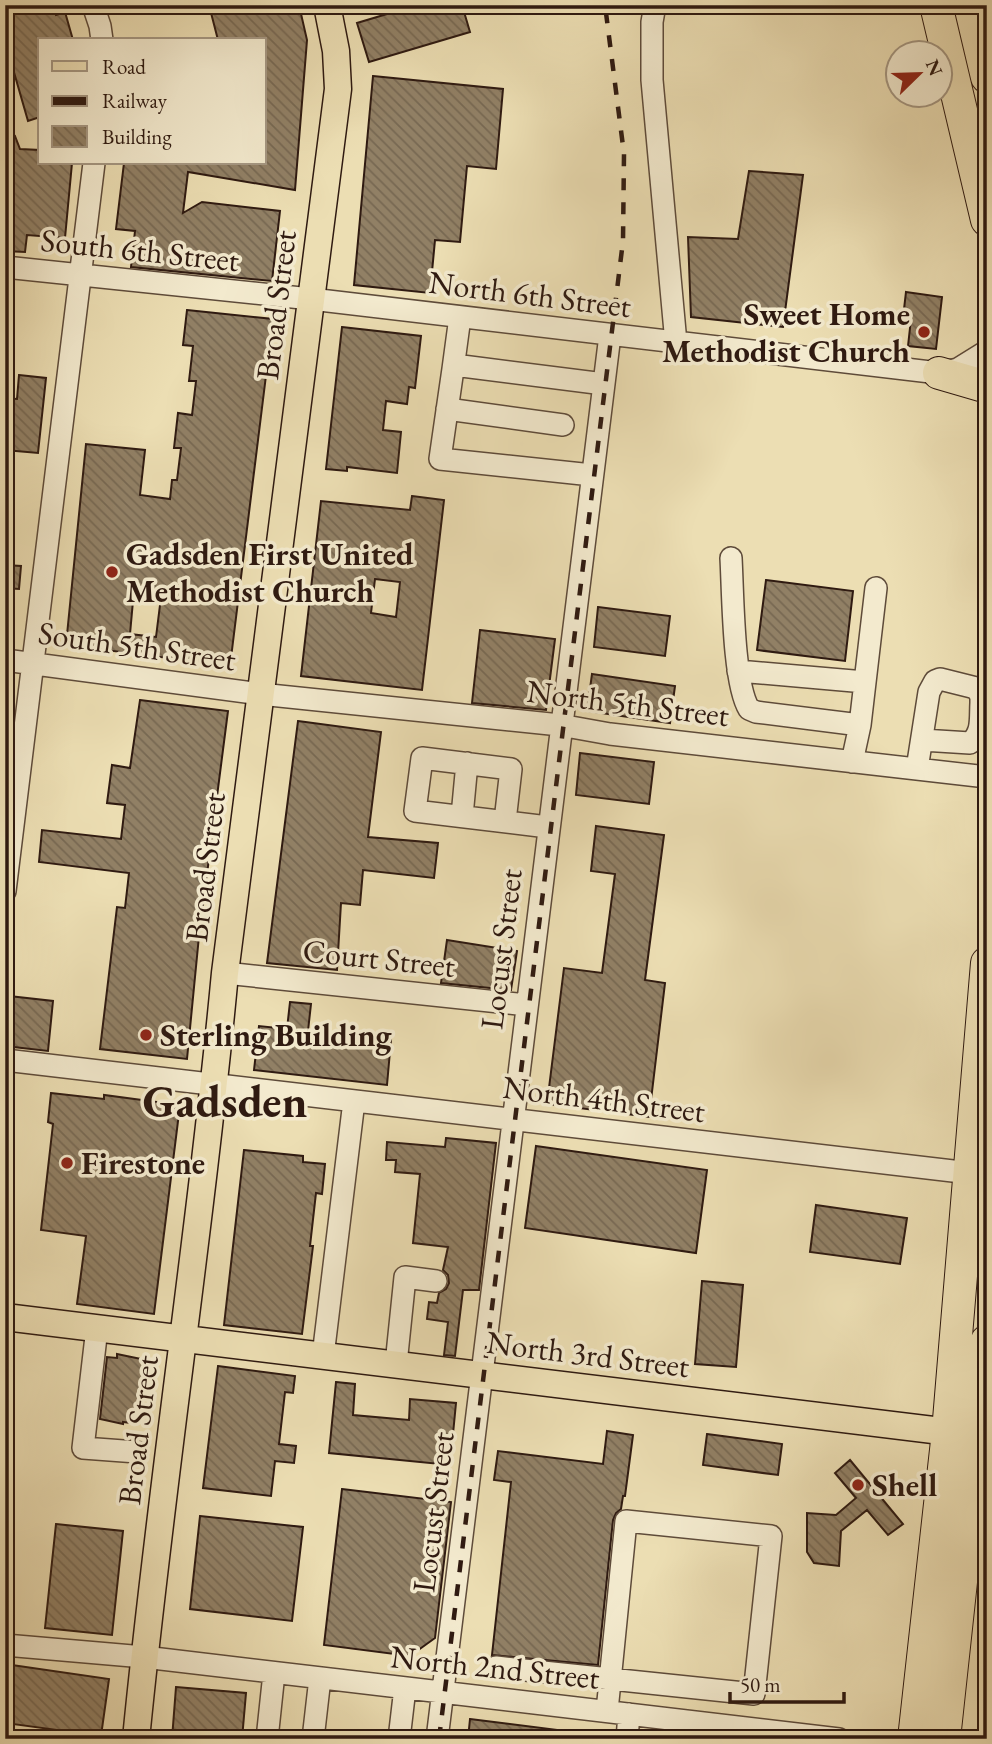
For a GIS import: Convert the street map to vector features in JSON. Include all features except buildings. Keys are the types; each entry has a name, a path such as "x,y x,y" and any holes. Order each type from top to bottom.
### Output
{"highway":[{"path":"936,5 944,38"},
{"path":"970,5 984,64"},
{"path":"954,79 987,220"},
{"path":"939,373 987,387"},
{"path":"944,1739 954,1659 971,1435 987,962"},
{"path":"914,1739 987,1341"},
{"path":"954,1659 954,1700 960,1727 958,1739"}],"main road":[{"name":"Broad Street","path":"136,1739 225,973 338,89 336,51 327,5"},
{"name":"North 3rd Street","path":"5,1317 971,1435"}],"street":[{"path":"93,5 102,38"},
{"path":"655,5 652,22 652,80 676,343"},
{"path":"954,59 984,64"},
{"path":"5,891 94,164"},
{"name":"South 6th Street","path":"5,267 311,299"},
{"name":"North 6th Street","path":"311,299 939,373 958,369 987,351"},
{"path":"460,317 440,459 592,475"},
{"name":"Locust Street","path":"437,1739 610,335"},
{"path":"453,369 462,366 604,384"},
{"path":"447,409 563,425"},
{"path":"731,558 738,671 749,709 860,725"},
{"path":"852,762 860,725 876,589"},
{"name":"South 5th Street","path":"5,660 260,694"},
{"path":"738,671 865,682"},
{"path":"918,769 922,740 929,692 935,681 976,688 984,703 980,728 974,740 970,743 922,740"},
{"name":"North 5th Street","path":"260,694 560,725 610,734 987,777"},
{"path":"505,821 511,769 422,758 415,811 548,827"},
{"path":"462,816 467,763"},
{"name":"Court Street","path":"225,973 527,1005"},
{"name":"North 4th Street","path":"5,1060 978,1174"},
{"path":"323,1356 354,1101"},
{"path":"396,1364 405,1277 436,1281"},
{"path":"97,1328 83,1448 137,1452"},
{"path":"496,1667 610,1678 754,1694 771,1536 626,1521 610,1678 607,1711"},
{"name":"North 2nd Street","path":"5,1645 144,1657 607,1711 629,1714 662,1728 839,1739"},
{"path":"267,1739 274,1673"},
{"path":"313,1739 320,1678"},
{"path":"400,1739 405,1688"},
{"path":"627,1739 629,1714"}],"railway":[{"path":"439,1739 623,241 624,154 605,5"}],"place":[{"name":"Sweet Home Methodist Church","path":"924,332"},
{"name":"Gadsden First United Methodist Church","path":"112,572"},
{"name":"Sterling Building","path":"146,1035"},
{"name":"Firestone","path":"67,1163"},
{"name":"Shell","path":"858,1485"}],"district":[{"name":"Gadsden","path":"225,1101"}]}
